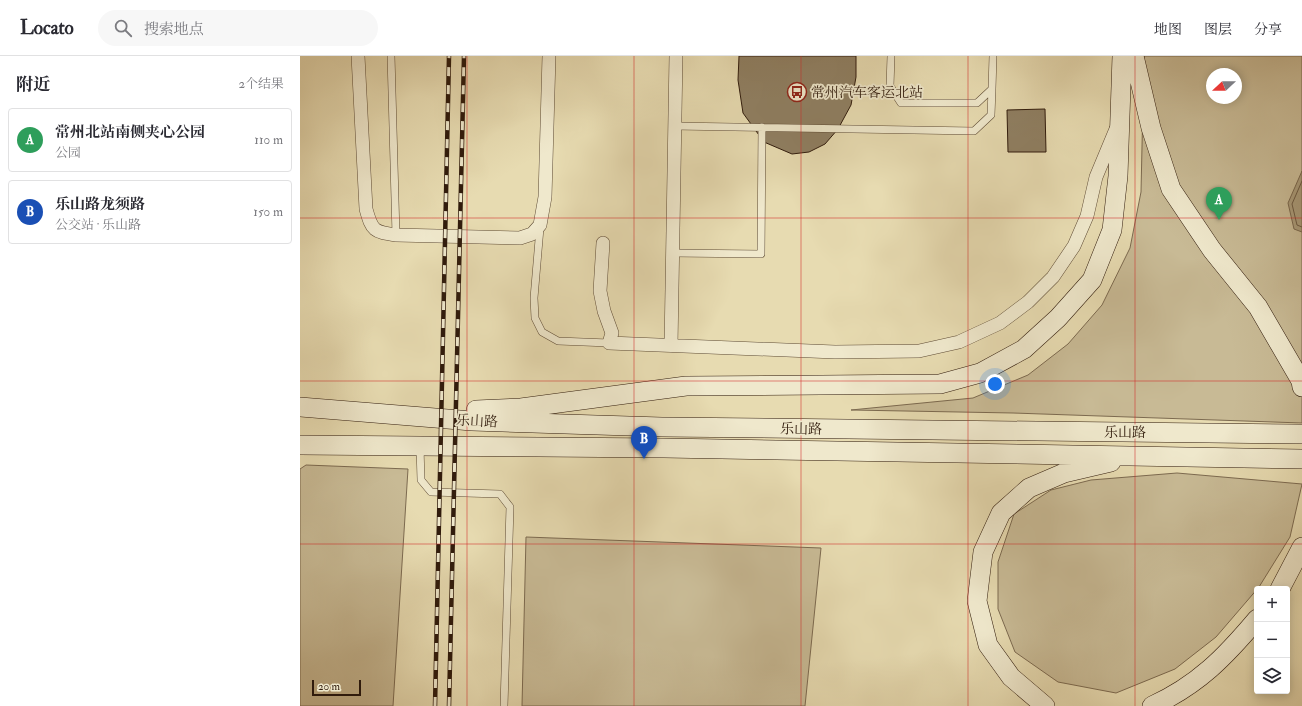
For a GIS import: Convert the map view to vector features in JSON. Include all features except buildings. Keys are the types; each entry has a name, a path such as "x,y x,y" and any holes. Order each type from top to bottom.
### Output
{"main road":[{"path":"393,415 521,408 686,386 940,384 980,373 1024,349 1058,318 1092,280 1112,230 1118,176 1122,56"},
{"path":"1134,56 1151,128 1171,189 1212,250 1258,307 1301,380 1302,387"},
{"name":"乐山路","path":"300,407 472,421 662,427 1302,434"},
{"name":"乐山路","path":"300,444 688,448 1302,459"},
{"path":"1045,706 1011,677 988,645 977,601 983,552 1001,513 1029,488 1064,473 1112,462 1264,458"},
{"path":"1282,586 1302,547"},
{"path":"1152,706 1171,697 1204,675 1237,644 1255,622"}],"street":[{"path":"358,56 366,209 370,225 379,233 396,235 520,238 532,234 540,225 546,197 549,56"},
{"path":"671,346 676,56"},
{"path":"603,242 600,291 604,311 612,333 609,343 835,352 919,351 959,342 1000,323 1028,302 1053,277 1074,246 1087,216 1096,177 1120,118"}],"lane":[{"path":"391,56 396,235"},
{"path":"891,56 890,86 901,103 977,103 992,89"},
{"path":"675,126 974,131 992,115 993,56"},
{"path":"673,253 761,254 762,127"},
{"path":"540,225 534,298 535,318 542,332 558,341 609,343"},
{"path":"420,446 421,480 431,492 500,494 510,506 504,706"}],"shaded area":[{"path":"1144,56 1302,56 1302,423 1013,413 851,410 973,398 1028,375 1068,344 1102,305 1130,248 1141,192"},
{"path":"306,465 408,469 393,706 300,706 300,469"},
{"path":"1177,473 1302,484 1290,537 1260,586 1254,586 1254,593 1216,637 1175,669 1116,693 1058,682 1015,652 998,609 998,562 1014,514 1051,490 1091,480"},
{"path":"526,537 821,548 805,706 522,706"}],"water":[{"path":"1302,171 1302,232 1294,229 1288,203"}],"railway":[{"path":"435,706 449,56"},
{"path":"449,706 464,56"}],"place":[{"name":"常州汽车客运北站","path":"797,92"},
{"name":"常州北站南侧夹心公园","path":"1219,220"},
{"name":"乐山路龙须路","path":"644,459"}]}
